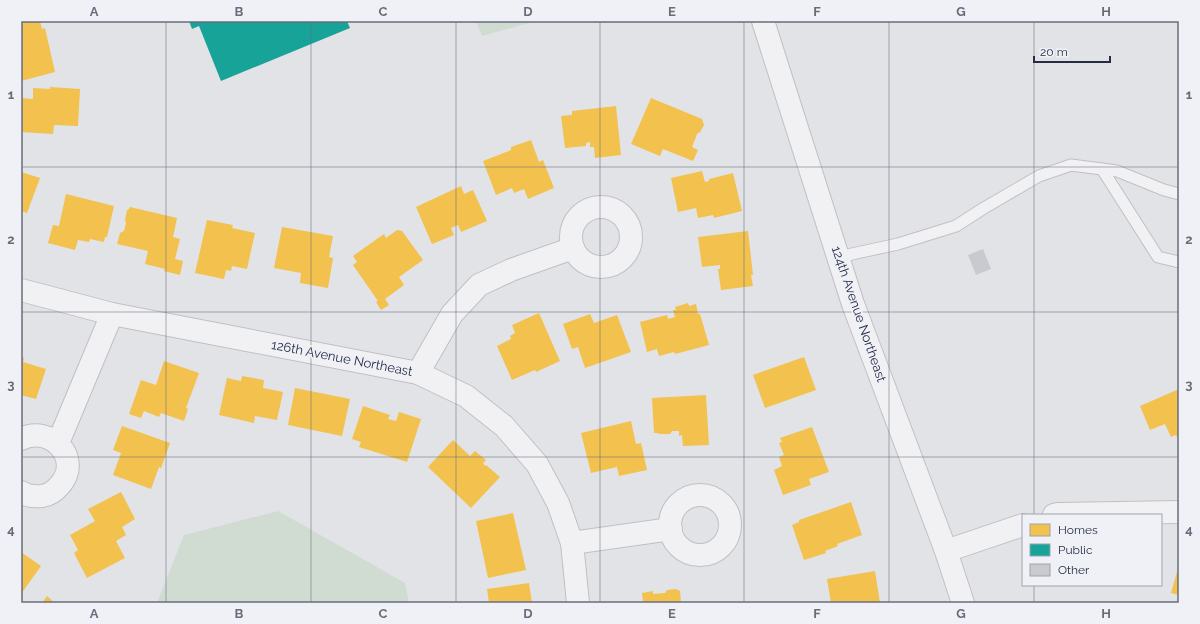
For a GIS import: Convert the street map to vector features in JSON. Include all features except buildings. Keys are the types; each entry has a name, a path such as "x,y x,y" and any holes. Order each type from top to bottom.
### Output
{"street":[{"name":"124th Avenue Northeast","path":"763,21 853,304 946,551 963,603"},
{"path":"418,372 452,314 479,285 511,270 573,248"},
{"name":"126th Avenue Northeast","path":"21,290 112,314 418,372 466,396 504,426 538,464 558,504 572,543 578,603"},
{"path":"58,443 112,314"},
{"path":"21,439 27,436 38,435 48,437 58,443 64,451 67,462 67,472 63,482 56,490 46,495 35,497 25,495 21,492"},
{"path":"1058,514 1179,512"},
{"path":"946,551 1022,525"},
{"path":"572,543 671,529"}],"lane":[{"path":"838,257 898,244 956,226 1039,176 1071,165 1117,171 1164,190 1179,194"},
{"path":"1102,169 1158,257 1179,262"}],"shaded area":[{"path":"476,21 536,21 482,36"},
{"path":"278,511 405,583 409,603 157,603 184,535"}]}
